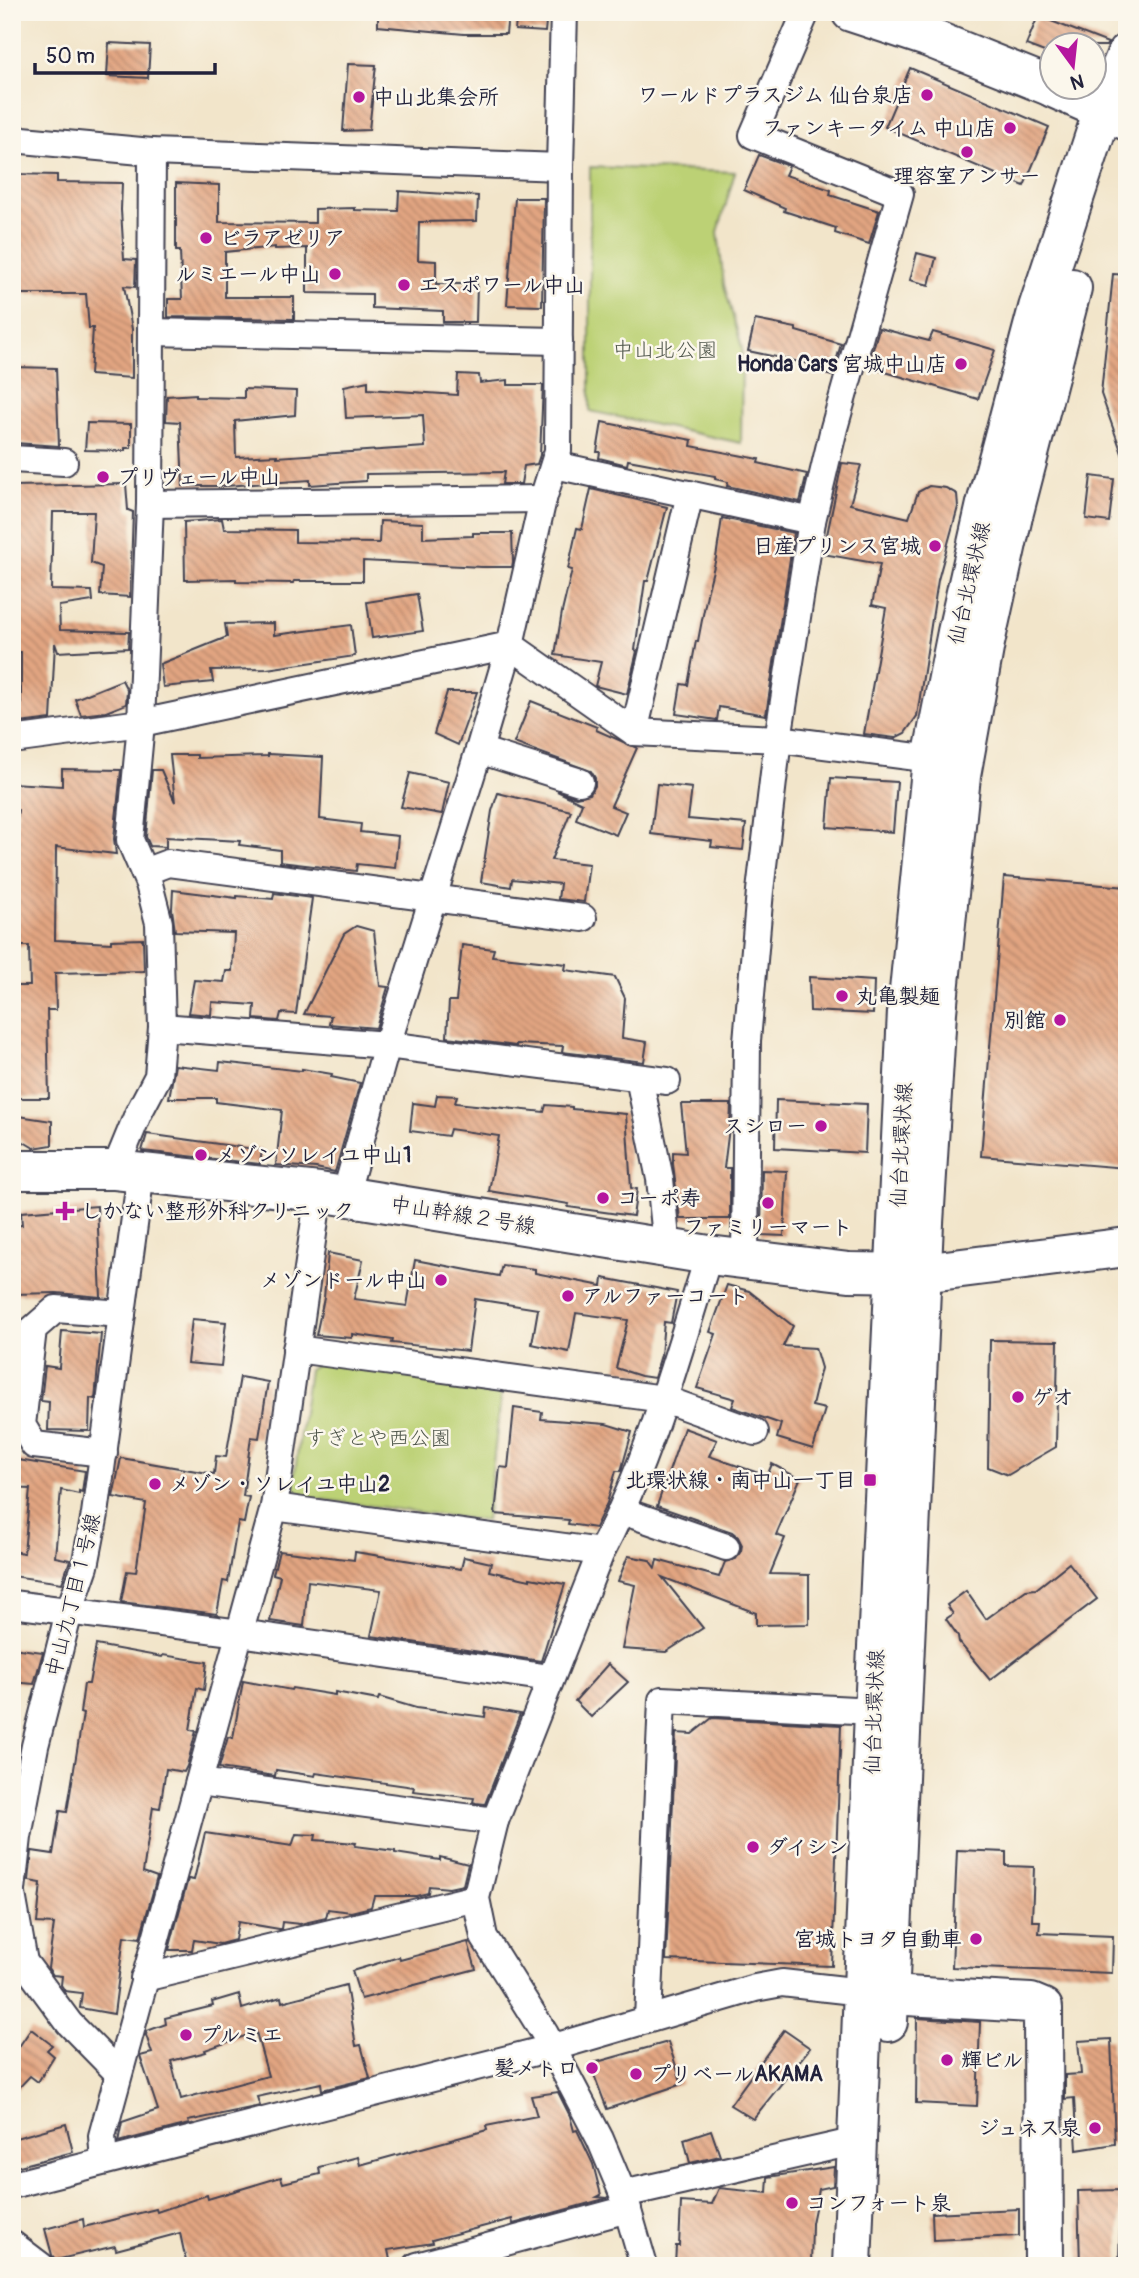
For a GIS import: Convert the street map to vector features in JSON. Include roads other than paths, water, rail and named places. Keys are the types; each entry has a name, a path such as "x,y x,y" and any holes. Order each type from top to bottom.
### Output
{"main road":[{"path":"851,12 927,37 1038,81"},
{"name":"仙台北環状線","path":"877,2266 874,1711 909,1273 961,776 985,642 1013,516 1066,308 1121,118 1127,52"},
{"path":"1085,102 1121,118"},
{"name":"仙台北環状線","path":"852,2266 857,2141 877,1993 909,1273 907,1011 932,759 957,632 1038,308 1121,118"},
{"name":"中山幹線２号線","path":"12,1170 128,1172 332,1194 667,1248 849,1272 909,1273 1127,1247"},
{"path":"877,1993 1031,2003 1043,2008 1044,2266"}],"street":[{"path":"104,2161 102,2136 118,2073 274,1507 296,1349 332,1194 387,1045 480,750 509,645 543,499 558,451 564,12"},
{"path":"644,2266 625,2202 600,2140 551,2048 484,1937 476,1898 495,1821 550,1678 601,1552 622,1511 664,1399 727,1257 760,891 778,739 812,521 834,428 900,194 753,135 807,12"},
{"path":"12,139 152,152 284,159 560,167"},
{"name":"中山九丁目１号線","path":"118,2073 69,2023 24,1962 12,1892 24,1744 85,1566 96,1514 122,1314 128,1172 138,1114 158,1076 162,1027 159,923 144,872 130,841 141,723 150,504 152,152"},
{"path":"151,332 559,341"},
{"path":"12,459 64,462"},
{"path":"555,465 812,521"},
{"path":"634,732 690,494"},
{"path":"150,504 543,499"},
{"path":"12,740 141,723 509,645 634,732 778,739 932,759"},
{"path":"480,750 580,782"},
{"path":"144,872 168,863 583,918"},
{"path":"162,1027 387,1045 667,1081"},
{"path":"639,1078 660,1179 667,1248"},
{"path":"104,1452 34,1445 22,1425 33,1329 56,1309 122,1314"},
{"path":"296,1349 664,1399 755,1432"},
{"path":"274,1507 601,1552"},
{"path":"622,1511 726,1548"},
{"path":"12,1604 240,1633 550,1678"},
{"path":"648,2019 662,1700 874,1711"},
{"path":"199,1782 495,1821"},
{"path":"144,1978 476,1898"},
{"path":"12,2185 551,2048 755,1988 782,1983 877,1993"},
{"path":"417,2266 625,2202 857,2141"},
{"path":"12,2244 41,2266"}],"place":[{"name":"ワールドプラスジム 仙台泉店","path":"927,95"},
{"name":"中山北集会所","path":"359,97"},
{"name":"ファンキータイム 中山店","path":"1010,128"},
{"name":"理容室アンサー","path":"967,152"},
{"name":"ビラアゼリア","path":"206,238"},
{"name":"ルミエール中山","path":"335,274"},
{"name":"エスポワール中山","path":"404,285"},
{"name":"Honda Cars 宮城中山店","path":"961,364"},
{"name":"プリヴェール中山","path":"103,477"},
{"name":"日産プリンス宮城","path":"935,546"},
{"name":"丸亀製麺","path":"842,996"},
{"name":"別館","path":"1060,1020"},
{"name":"スシロー","path":"821,1126"},
{"name":"メゾンソレイユ中山1","path":"201,1155"},
{"name":"コーポ寿","path":"603,1198"},
{"name":"ファミリーマート","path":"768,1203"},
{"name":"しかない整形外科クリニック","path":"65,1211"},
{"name":"メゾンドール中山","path":"441,1280"},
{"name":"アルファーコート","path":"568,1296"},
{"name":"ゲオ","path":"1018,1397"},
{"name":"北環状線・南中山一丁目","path":"870,1480"},
{"name":"メゾン・ソレイユ中山2","path":"155,1484"},
{"name":"ダイシン","path":"753,1847"},
{"name":"宮城トヨタ自動車","path":"976,1939"},
{"name":"プルミエ","path":"186,2035"},
{"name":"輝ビル","path":"947,2060"},
{"name":"髪メトロ","path":"592,2068"},
{"name":"プリベールAKAMA","path":"636,2074"},
{"name":"ジュネス泉","path":"1095,2128"},
{"name":"コンフォート泉","path":"792,2203"}],"park label":[{"name":"中山北公園","path":"665,350"},
{"name":"すぎとや西公園","path":"378,1438"}]}
